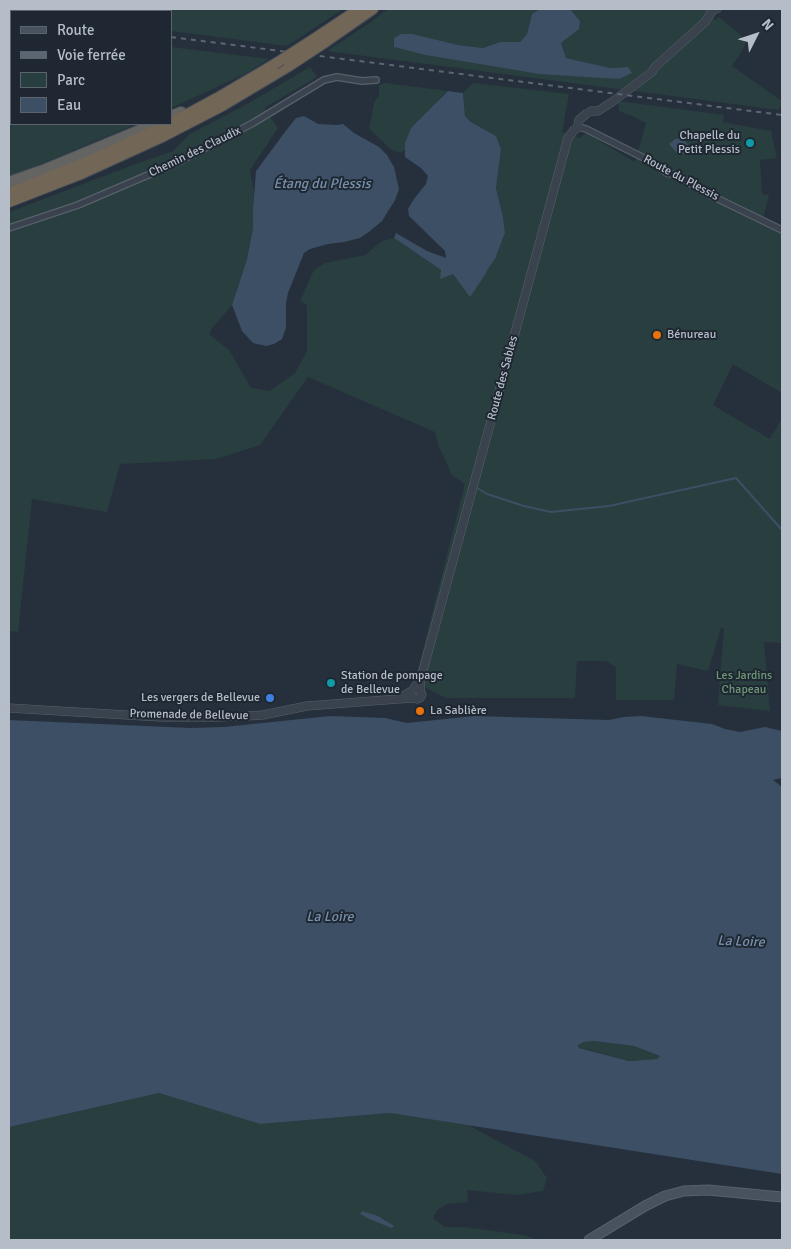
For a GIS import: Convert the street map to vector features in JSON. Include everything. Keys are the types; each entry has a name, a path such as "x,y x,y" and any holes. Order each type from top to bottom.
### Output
{"highway":[{"path":"9,202 80,174 162,137 222,106 289,66 359,9"},
{"path":"172,122 234,89 373,9"},
{"path":"172,116 180,112 186,115"},
{"path":"9,182 152,125"},
{"path":"9,192 87,162 166,125"}],"main road":[{"path":"589,1240 645,1206 665,1196 684,1191 708,1190 782,1197"}],"street":[{"name":"Route des Sables","path":"415,692 421,678 568,138 574,130 579,128 579,120 586,114 591,111 598,111 652,72 655,66 705,22 713,9"},
{"name":"Chemin des Claudix","path":"9,228 78,204 175,163 253,123 324,80 337,77 362,81 376,80"},
{"name":"Route du Plessis","path":"579,128 586,129 652,162 668,173 676,175 712,196 782,230"},
{"name":"Promenade de Bellevue","path":"9,708 216,717 263,715 307,706 398,699 415,692"}],"green space":[{"path":"9,9 343,9 287,46 172,31 172,10 9,11"},
{"path":"388,9 540,9 532,14 527,34 520,42 500,42 483,48 458,45 413,34 394,46 425,55 539,74 628,67 610,68 566,58 561,43 571,35 580,21 570,9 706,9 715,20 719,17 747,40 732,66 782,101 782,103 779,110 327,51"},
{"path":"10,26 10,125 134,125 9,176"},
{"path":"172,47 269,59 243,75 172,108"},
{"name":"Les Jardins Chapeau","path":"310,67 317,77 264,108 278,128 250,170 254,193 253,228 247,259 232,305 209,334 229,350 251,388 270,391 295,373 307,351 307,305 300,301 314,270 325,263 365,255 382,241 394,238 441,270 453,274 470,296 485,275 495,259 505,233 496,188 501,149 496,136 471,122 465,116 463,93 473,83 569,94 562,132 580,138 586,133 635,162 646,123 619,111 618,101 724,115 723,122 771,131 777,158 760,160 762,194 769,195 762,223 782,234 782,393 733,364 713,405 770,439 782,418 782,643 764,642 770,711 718,705 724,628 721,628 708,671 677,664 674,700 616,700 616,667 606,661 577,661 575,698 446,698 426,688 417,673 465,484 452,475 438,444 435,432 308,377 260,445 216,459 120,464 107,512 32,499 18,632 9,631 9,212 173,151 190,134 247,104"},
{"path":"385,83 448,91 405,143 405,150 400,153 392,150 369,129 374,103 379,95 379,85"},
{"path":"594,1041 634,1046 660,1056 657,1059 629,1061 579,1048 578,1045 584,1042"},
{"path":"159,1093 260,1124 390,1113 468,1125 535,1161 547,1178 543,1191 517,1195 467,1190 468,1202 447,1204 437,1210 433,1218 445,1227 464,1227 524,1235 538,1240 9,1240 9,1127"}],"water":[{"path":"540,9 570,9 580,21 579,29 561,43 566,58 610,68 628,67 632,73 619,79 539,74 425,55 394,47 394,38 401,34 413,34 458,45 483,48 500,42 520,42 527,34 532,14"},
{"path":"448,91 463,93 465,116 471,122 496,136 501,149 496,188 505,233 495,259 470,297 453,274 440,279 441,270 394,238 396,233 427,251 446,258 445,251 409,216 408,209 426,184 428,176 421,168 405,157 405,143 411,128"},
{"name":"Étang du Plessis","path":"304,116 318,124 343,124 354,133 379,147 387,155 394,167 399,189 395,200 382,221 360,238 328,244 310,249 304,253 288,293 286,328 282,339 266,346 253,343 242,331 232,305 247,259 253,228 256,171 296,118"},
{"path":"680,138 688,145 690,149 688,153 677,153 669,144 675,139"},
{"name":"La Loire","path":"330,716 385,718 407,723 474,716 609,720 641,716 712,724 740,732 765,727 782,731 782,778 773,780 782,787 782,1174 390,1113 260,1124 159,1093 9,1127 9,720 190,728 224,727","holes":["594,1041 634,1046 660,1056 657,1059 629,1061 579,1048 578,1045"]},
{"path":"362,1211 378,1216 394,1226 392,1228 369,1219 360,1214"}],"waterway":[{"path":"477,488 487,494 524,506 551,512 609,506 736,478 782,530"}],"railway":[{"path":"172,37 782,115"}],"place":[{"name":"Chapelle du Petit Plessis","path":"750,143"},
{"name":"Bénureau","path":"657,335"},
{"name":"Station de pompage de Bellevue","path":"331,683"},
{"name":"Les vergers de Bellevue","path":"270,698"},
{"name":"La Sablière","path":"420,711"}]}
